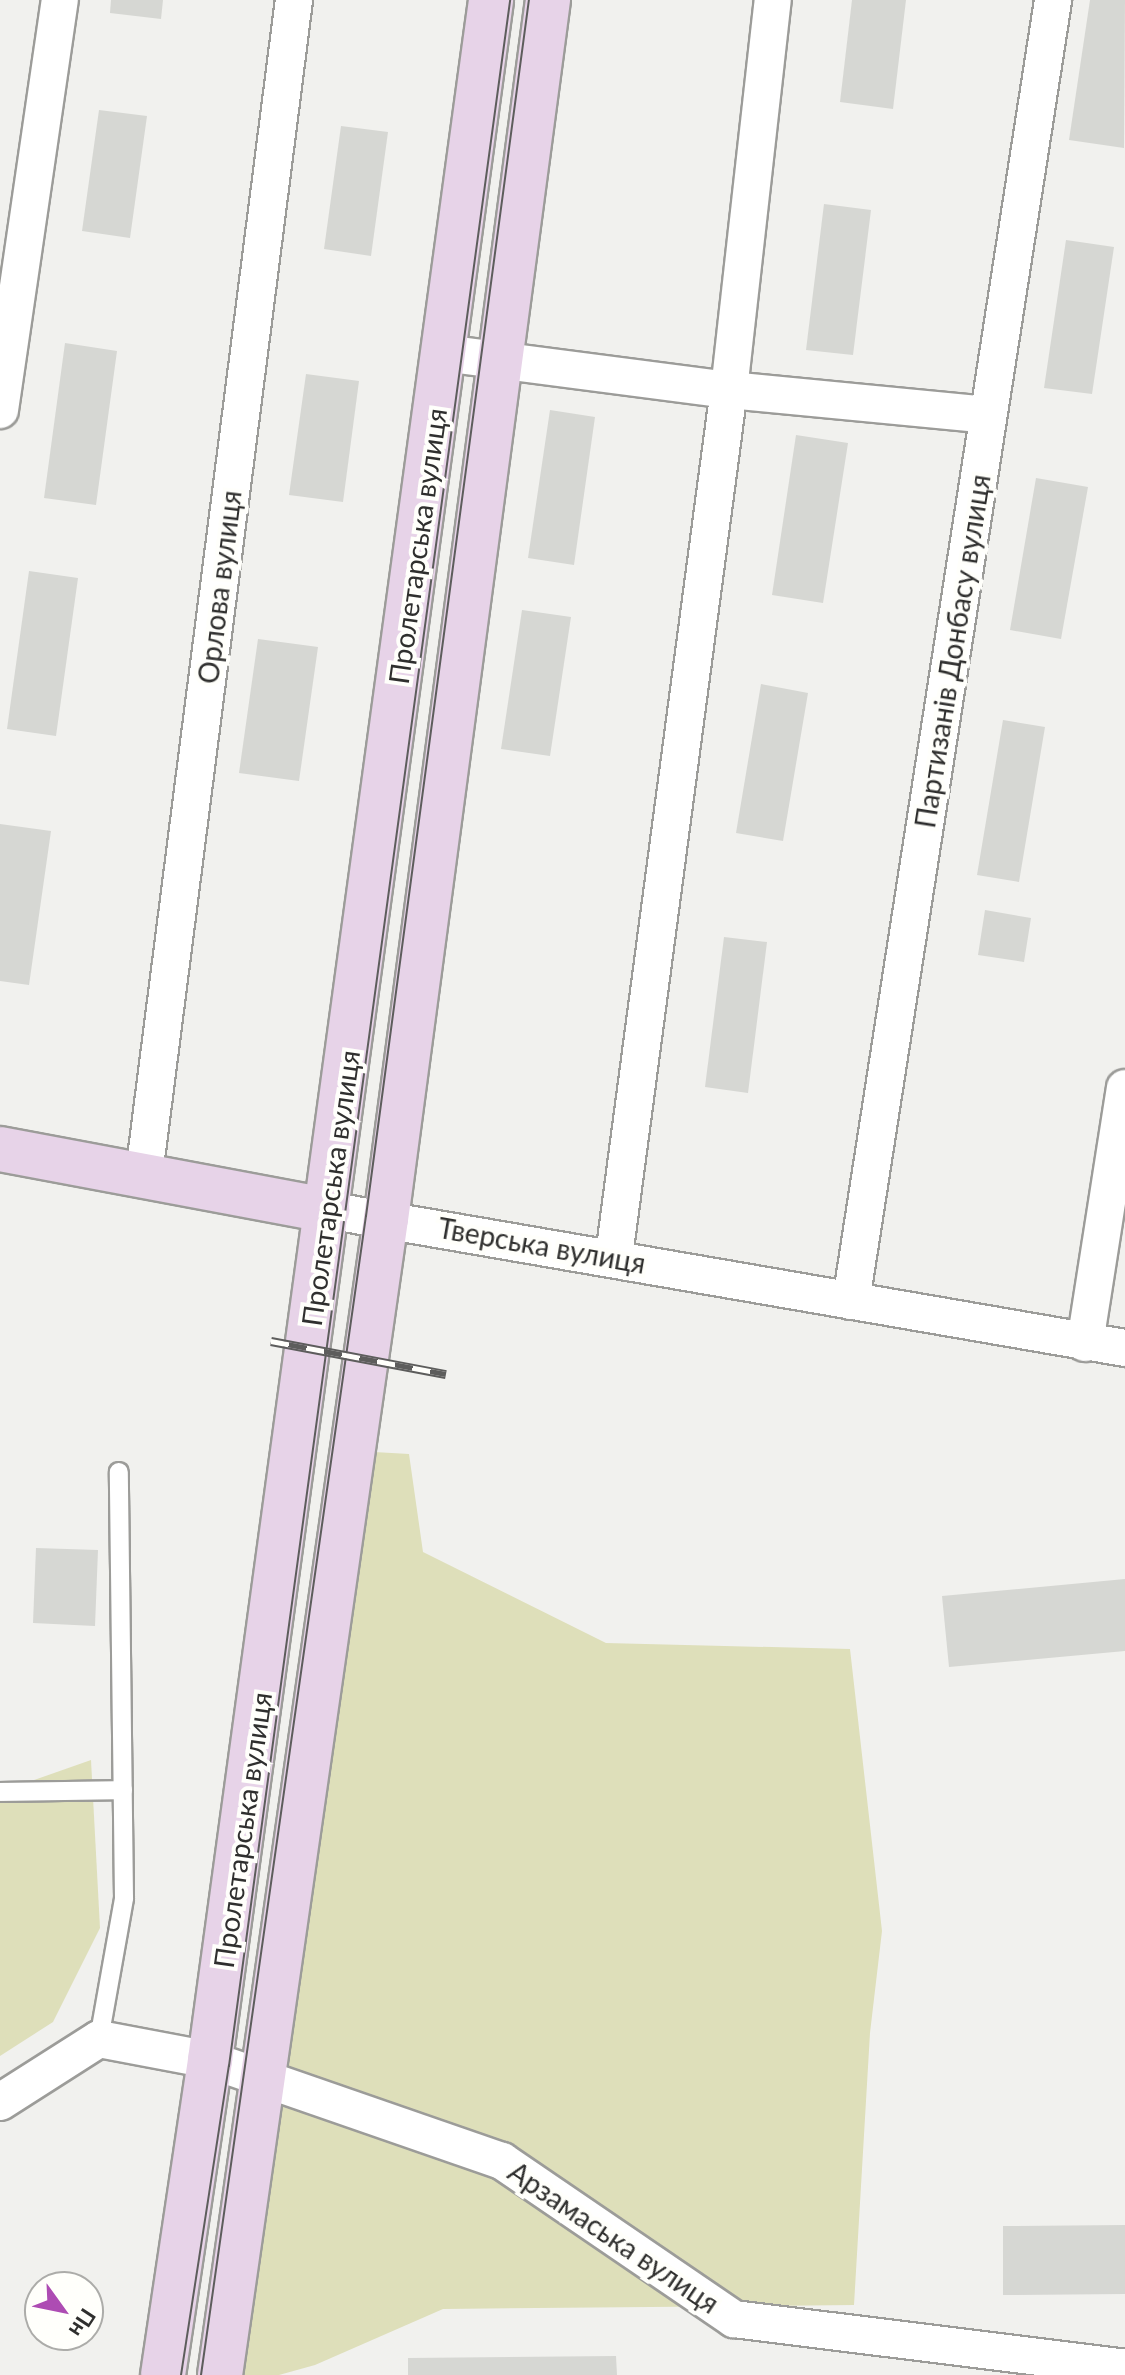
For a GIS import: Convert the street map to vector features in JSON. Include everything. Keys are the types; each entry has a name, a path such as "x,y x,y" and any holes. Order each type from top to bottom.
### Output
{"main road":[{"name":"Пролетарська вулиця","path":"163,2375 210,2060 491,0"},
{"name":"Пролетарська вулиця","path":"220,2375 266,2079 386,1219 548,0"},
{"name":"Тверська вулиця","path":"0,1149 327,1210"}],"street":[{"path":"0,410 60,0"},
{"name":"Орлова вулиця","path":"144,1174 294,0"},
{"path":"614,1256 729,390 773,0"},
{"name":"Партизанів Донбасу вулиця","path":"851,1301 1053,0"},
{"path":"443,353 729,390 988,415"},
{"path":"1085,1343 1125,1088"},
{"name":"Тверська вулиця","path":"327,1210 614,1256 1125,1348"},
{"path":"0,2102 99,2039"},
{"name":"Арзамаська вулиця","path":"99,2039 210,2060 502,2161 734,2319 1115,2370"}],"lane":[{"path":"99,2039 124,1898 119,1472"},
{"path":"0,1792 123,1790"}],"green space":[{"path":"374,1452 409,1454 423,1552 606,1643 850,1649 882,1931 870,2033 854,2305 443,2309 315,2365 279,2375 241,2375"},
{"path":"91,1760 100,1928 53,2022 0,2056 0,1792"}],"building":[{"path":"111,0 163,0 161,19 110,13"},
{"path":"852,0 906,0 893,109 840,102"},
{"path":"1090,0 1125,0 1124,148 1069,140"},
{"path":"99,110 147,116 130,238 82,231"},
{"path":"341,126 388,132 371,256 324,249"},
{"path":"824,204 871,210 853,355 806,350"},
{"path":"1066,240 1114,247 1092,394 1044,388"},
{"path":"65,343 117,351 96,505 44,498"},
{"path":"306,374 359,381 343,502 289,495"},
{"path":"550,410 595,417 574,565 528,558"},
{"path":"796,435 848,443 823,603 772,595"},
{"path":"1036,478 1088,487 1061,639 1010,630"},
{"path":"29,571 78,578 56,736 7,729"},
{"path":"522,610 571,617 550,756 501,749"},
{"path":"258,639 318,647 299,781 239,773"},
{"path":"761,684 808,693 783,841 736,833"},
{"path":"1003,720 1045,727 1019,882 977,875"},
{"path":"0,824 51,831 29,985 0,981"},
{"path":"985,910 1031,918 1024,962 978,955"},
{"path":"724,937 767,942 748,1093 705,1087"},
{"path":"36,1548 98,1550 95,1626 33,1623"},
{"path":"1125,1579 1125,1651 949,1667 942,1596"},
{"path":"1125,2225 1125,2294 1003,2295 1003,2226"},
{"path":"616,2356 617,2375 408,2375 408,2358"}],"tram line":[{"path":"181,2375 229,2066 510,0"},
{"path":"201,2375 366,1216 529,0"}],"railway":[{"path":"271,1341 446,1374"}]}
